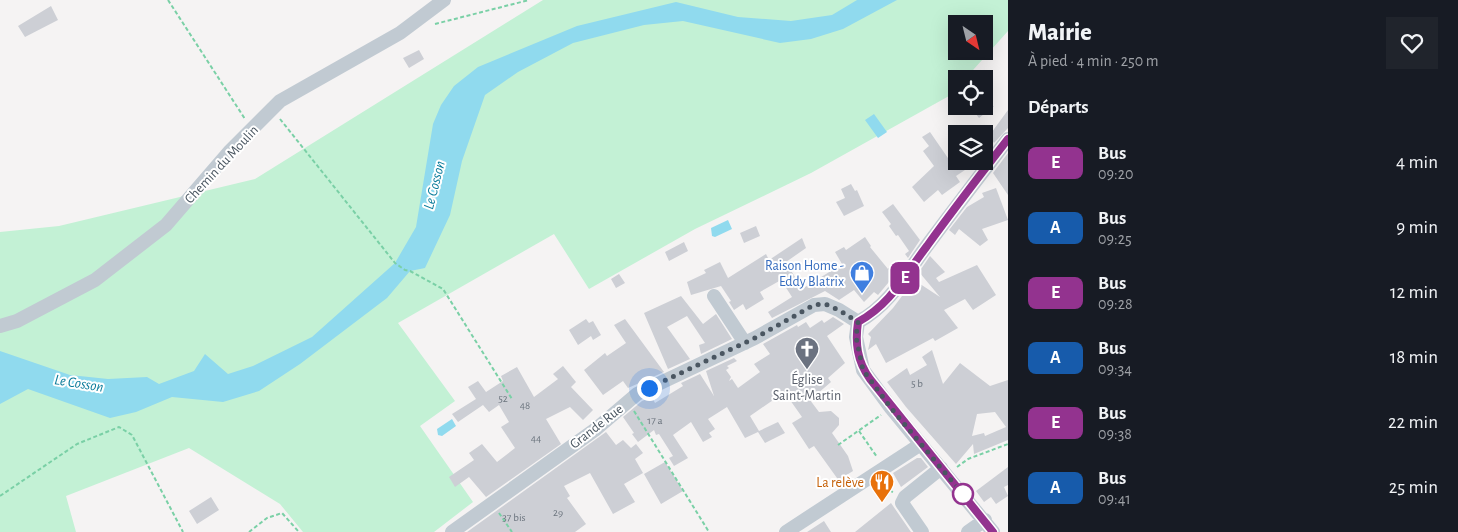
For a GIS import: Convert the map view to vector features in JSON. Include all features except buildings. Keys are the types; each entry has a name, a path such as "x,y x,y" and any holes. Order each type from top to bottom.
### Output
{"street":[{"name":"Chemin du Moulin","path":"0,326 17,321 95,280 166,225 229,152 280,101 400,33 444,0"},
{"path":"968,532 989,526 891,408 863,370 857,349 856,337 858,322 876,312 896,290 1008,139"},
{"path":"714,296 745,343"},
{"name":"Grande Rue","path":"452,532 596,429 637,394 745,343 814,305 825,304 858,322"},
{"path":"786,532 921,444"},
{"path":"922,532 905,510 902,503 905,496 944,471"}],"path":[{"path":"168,0 252,130"},
{"path":"429,25 529,0"},
{"path":"272,109 395,263 442,289 512,399"},
{"path":"628,401 709,532"},
{"path":"838,445 891,408"},
{"path":"0,496 77,444 119,427 132,435 183,532"},
{"path":"859,431 884,468"},
{"path":"944,471 968,459 1008,444"},
{"path":"864,481 905,496"},
{"path":"492,503 512,532"},
{"path":"249,532 267,518 282,513 299,532"}],"green space":[{"path":"543,0 1008,0 1008,31 993,48 993,15 948,15 948,60 982,60 973,70 948,70 948,97 811,173 695,229 589,289 554,234 398,323 455,401 420,426 473,502 434,532 303,532 280,504 189,448 66,496 76,532 0,532 0,232 59,226 255,179"}],"water":[{"name":"Le Cosson","path":"857,0 897,0 843,29 811,39 780,43 683,21 644,25 573,43 518,72 485,95 462,161 450,215 425,268 410,271 387,298 300,364 259,391 223,402 172,397 136,412 110,418 28,389 0,404 0,351 70,375 108,379 147,377 159,384 194,371 205,354 228,374 253,366 312,337 395,263 416,227 433,124 441,105 454,86 478,67 577,26 676,2 738,17 791,21 832,15"},
{"path":"874,114 887,132 878,138 865,120"},
{"path":"728,220 732,229 715,237 712,236 711,228"},
{"path":"452,419 456,426 442,436 438,435 437,429"}],"bus line":[{"name":"E","path":"993,532 891,408 863,370 859,360 856,337 858,322 876,312 896,290 1008,139"}],"place":[{"name":"Raison Home - Eddy Blatrix","path":"862,294"},
{"name":"Église Saint-Martin","path":"807,370"},
{"name":"La relève","path":"882,503"}],"route":[{"path":"649,388 755,338 814,305 825,304 858,322 857,349 863,370 891,408 966,498 963,494"}]}
